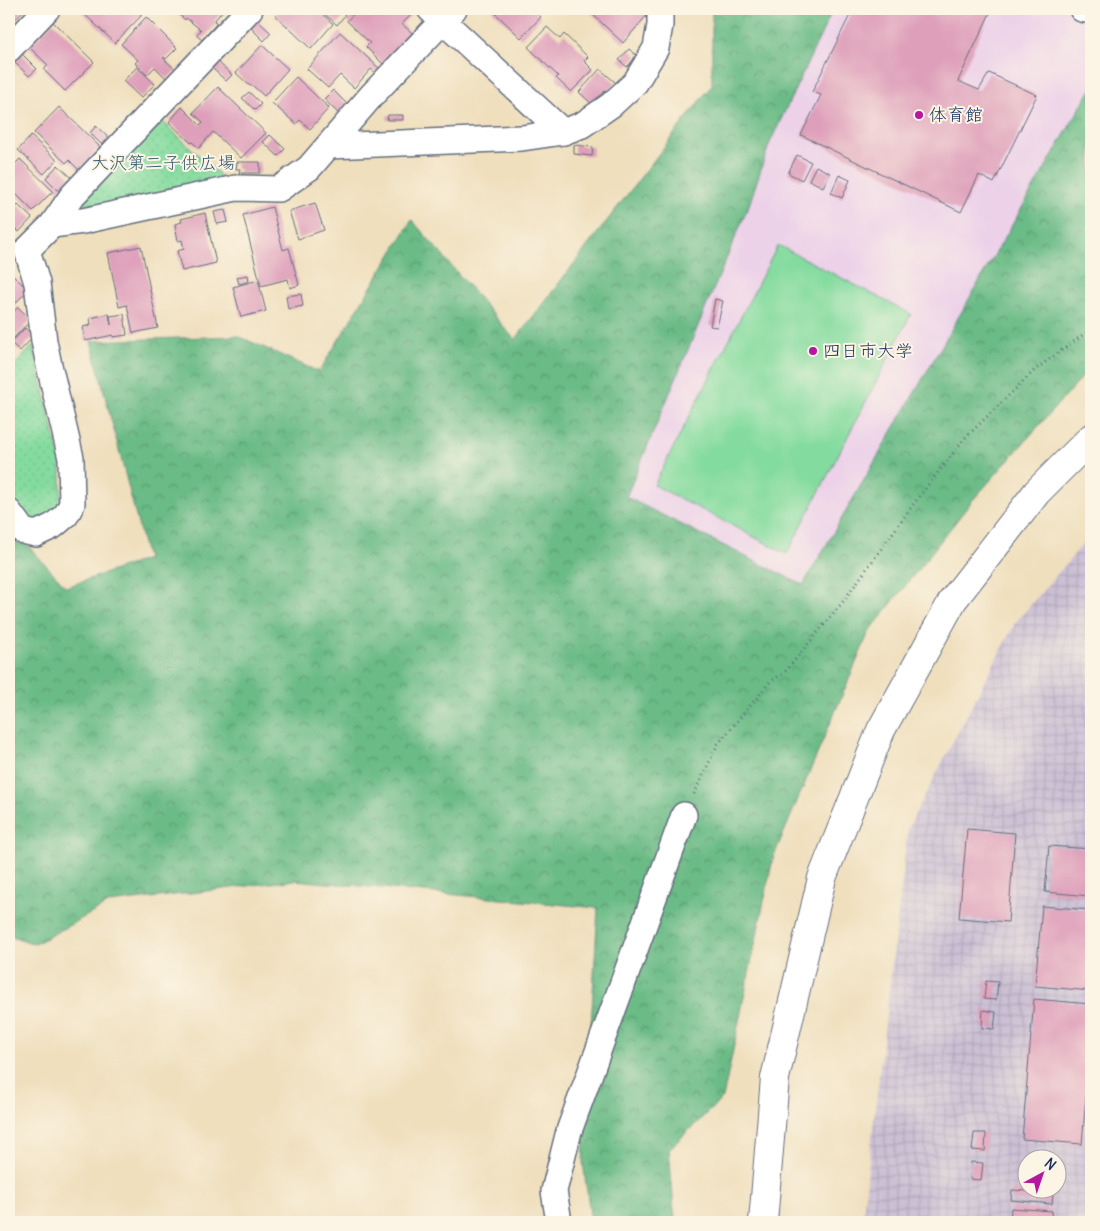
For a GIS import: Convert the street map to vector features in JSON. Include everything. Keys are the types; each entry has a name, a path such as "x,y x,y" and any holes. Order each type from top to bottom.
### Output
{"street":[{"path":"9,49 47,9"},
{"path":"9,512 23,531 36,534 53,526 66,515 72,504 71,458 44,341 37,283 18,248 52,225 72,196 250,9"},
{"path":"329,146 522,138 563,132 582,125 604,110 635,83 656,48 660,25 660,9"},
{"path":"1082,9 1091,11"},
{"path":"52,225 83,221 236,188 279,189 309,168 442,13 563,132"},
{"path":"764,1222 775,1078 822,878 881,730 953,600 1037,492 1091,438"},
{"path":"559,1222 554,1192 569,1131 684,815"}],"path":[{"path":"684,815 718,744 770,682 784,672 842,604 918,498 964,439 1036,369 1091,329"}],"shaded area":[{"name":"四日市大学","path":"833,9 1091,9 1091,89 803,585 626,497 749,205 769,145"},
{"path":"1091,535 1091,1222 862,1222 908,828 1015,623"}],"green space":[{"path":"712,9 833,9 769,145 749,205 626,497 803,585 1091,89 1091,367 972,501 869,632 773,858 723,1098 669,1149 675,1222 591,1222 583,1162 598,908 295,880 110,903 35,944 9,935 9,525 66,587 147,559 91,341 238,336 319,372 412,220 515,340 712,85"},
{"name":"大沢第二子供広場","path":"162,121 225,180 85,211 83,201"},
{"path":"778,245 911,314 787,554 654,485"},
{"path":"33,346 61,462 61,507 35,524 32,523 9,491 9,371"}],"building":[{"path":"9,9 25,9 9,26"},
{"path":"79,9 138,9 137,11 142,15 115,43"},
{"path":"173,9 224,9 214,21 217,23 202,40 196,35 201,30 186,18 185,20"},
{"path":"281,9 317,9 333,24 311,49 275,15"},
{"path":"319,9 338,9 345,15 337,25"},
{"path":"358,9 407,9 412,14 402,24 412,33 383,64 366,47 370,43 347,21"},
{"path":"493,9 532,9 541,17 521,38"},
{"path":"587,9 644,9 649,13 623,43"},
{"name":"体育館","path":"853,9 992,9 958,81 979,90 989,73 1037,95 994,183 979,175 961,212 801,135 821,95 812,92"},
{"path":"146,17 177,48 166,59 163,58 176,70 167,79 155,67 147,75 135,63 138,60 121,44"},
{"path":"257,20 271,33 264,41 251,28"},
{"path":"53,22 94,62 65,91 44,70 48,65 29,47"},
{"path":"547,27 560,39 564,34 588,57 584,61 593,70 571,92 556,78 558,76 528,47"},
{"path":"340,32 381,70 376,74 371,69 354,88 340,75 328,88 307,69"},
{"path":"262,45 288,69 264,96 236,73"},
{"path":"629,49 637,56 627,67 619,60"},
{"path":"21,53 37,69 29,76 13,61"},
{"path":"218,62 232,75 226,81 212,68"},
{"path":"137,67 155,84 141,98 123,81"},
{"path":"600,69 616,83 607,93 605,91 593,105 579,92"},
{"path":"296,77 329,108 310,129 300,120 296,124 272,103"},
{"path":"218,87 266,133 241,158 213,132 199,148 169,122 182,107 200,125 203,122 193,113"},
{"path":"333,90 348,105 339,114 324,99"},
{"path":"249,92 261,104 255,110 242,98"},
{"path":"59,107 100,147 79,170 69,160 66,163 34,133"},
{"path":"388,115 403,115 403,120 387,120"},
{"path":"96,126 111,140 104,147 90,133"},
{"path":"270,135 285,149 278,156 263,142"},
{"path":"31,136 57,160 44,174 18,150"},
{"path":"574,145 593,147 592,156 574,154"},
{"path":"797,155 811,162 802,180 788,173"},
{"path":"20,159 53,191 33,211 9,187 9,170"},
{"path":"237,162 260,162 260,173 239,173 240,169 236,169"},
{"path":"58,165 72,178 59,191 46,178"},
{"path":"816,166 830,173 823,187 809,180"},
{"path":"839,175 850,180 842,198 831,193"},
{"path":"315,203 324,230 298,239 289,211"},
{"path":"18,205 32,218 19,232 9,222 9,214"},
{"path":"272,207 283,250 289,248 299,285 290,288 288,279 261,286 243,215"},
{"path":"225,210 228,222 217,224 214,212"},
{"path":"205,213 216,263 182,271 177,251 184,249 182,240 178,241 175,224 182,222 181,219"},
{"path":"141,246 158,328 133,333 127,305 119,307 108,253"},
{"path":"9,271 28,290 9,310"},
{"path":"248,275 249,281 239,284 237,277"},
{"path":"258,280 266,311 241,317 233,287"},
{"path":"301,294 303,306 288,309 286,296"},
{"path":"715,299 723,301 717,327 710,326"},
{"path":"18,307 31,320 14,338 12,336 10,339 9,317"},
{"path":"109,314 111,325 110,316 124,314 127,335 113,337 113,335 85,341 83,327 91,325 90,318"},
{"path":"25,328 34,336 20,351 11,343"},
{"path":"967,829 1015,833 1008,922 959,918"},
{"path":"1049,846 1091,849 1091,896 1045,892"},
{"path":"1042,906 1091,910 1091,991 1035,986"},
{"path":"986,981 998,982 996,1000 984,999"},
{"path":"1034,999 1091,1004 1091,1038 1082,1144 1022,1139"},
{"path":"983,1010 996,1012 994,1029 982,1028"},
{"path":"974,1133 986,1133 985,1151 972,1150"},
{"path":"971,1162 983,1163 981,1180 970,1179"},
{"path":"1012,1190 1018,1190 1018,1198 1053,1198 1052,1204 1011,1200"},
{"path":"1011,1208 1052,1211 1051,1222 1010,1219"}],"place":[{"name":"体育館","path":"919,115"},
{"name":"四日市大学","path":"813,351"}]}
